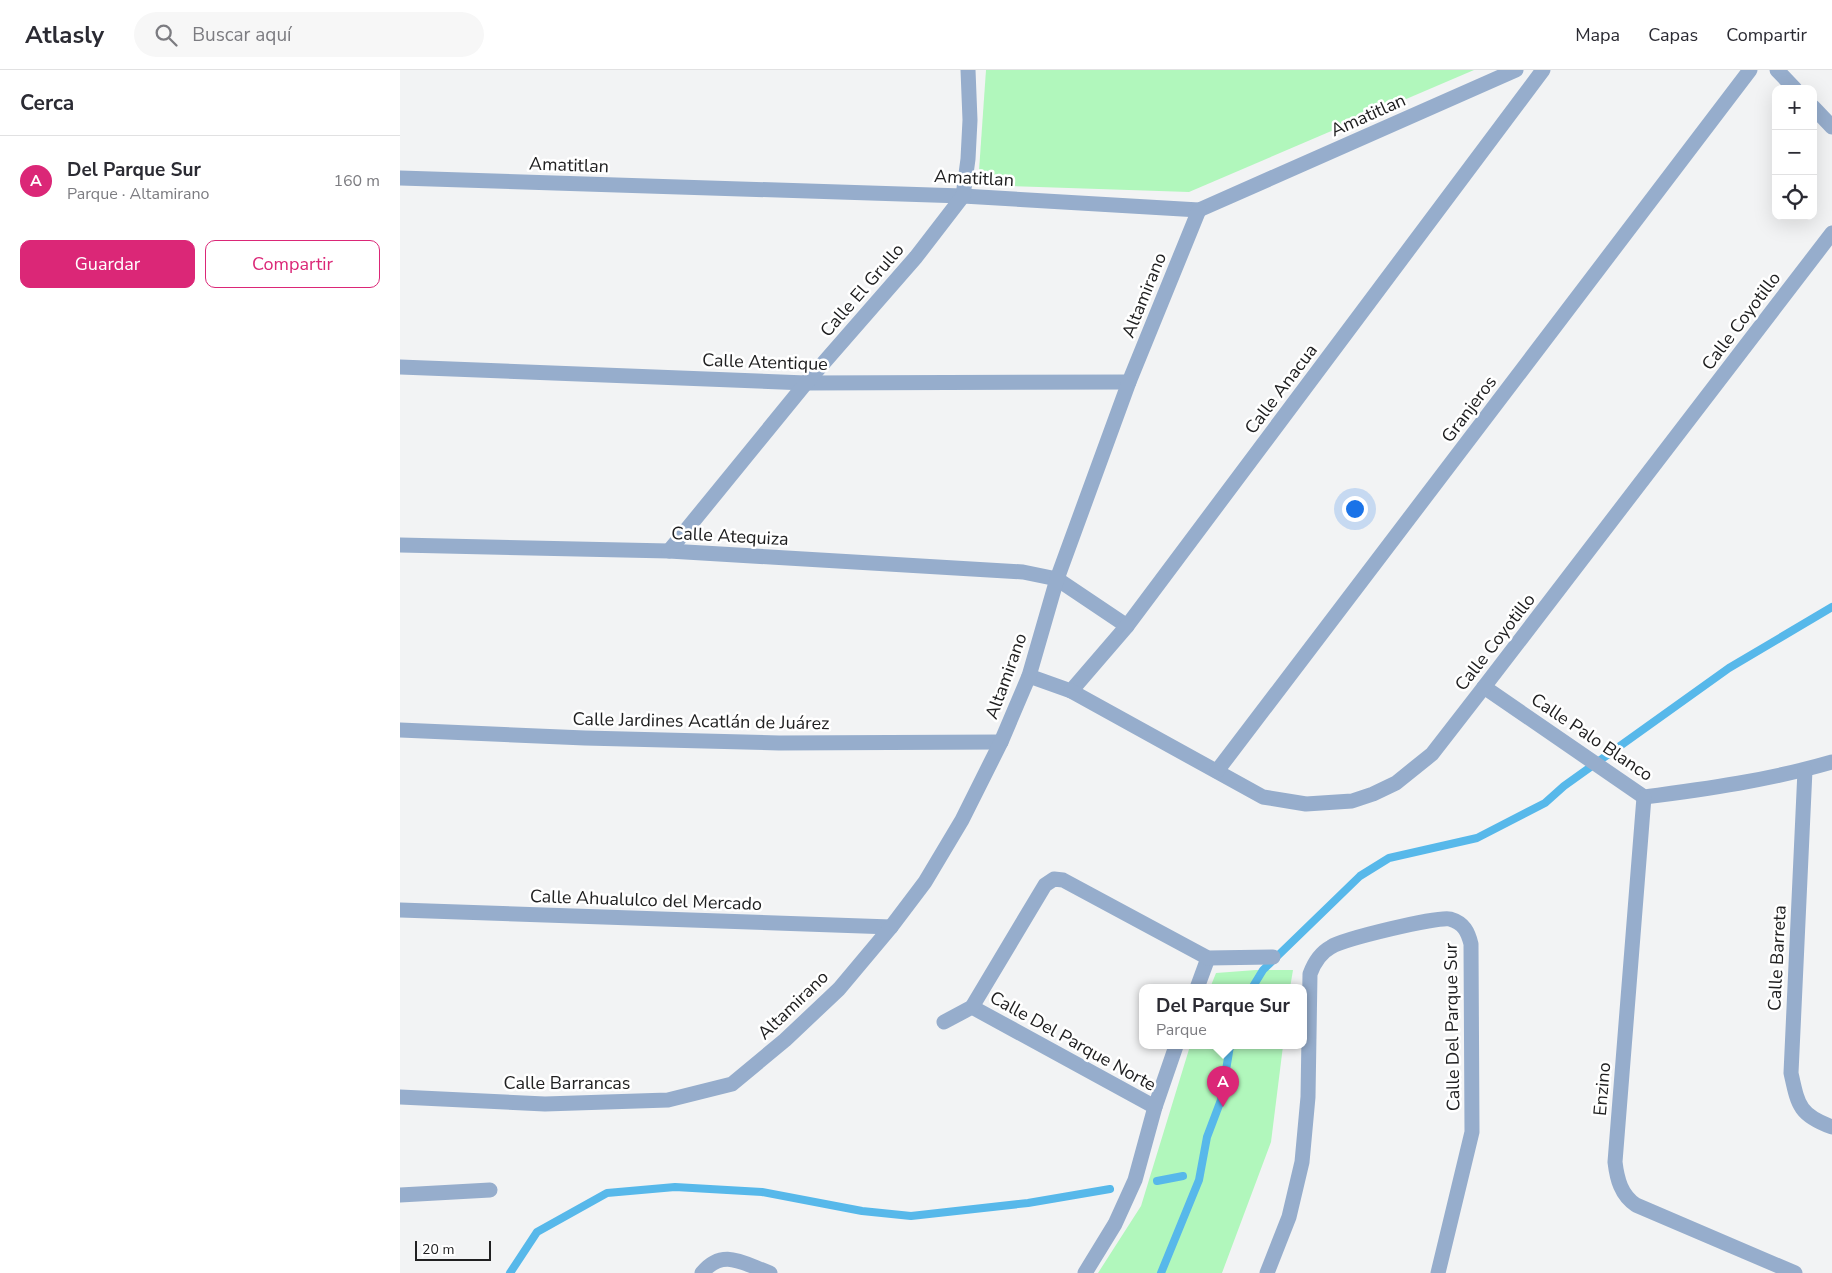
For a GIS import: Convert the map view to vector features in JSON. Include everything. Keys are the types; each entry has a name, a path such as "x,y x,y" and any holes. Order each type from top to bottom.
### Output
{"street":[{"path":"963,196 968,159 970,120 968,70"},
{"name":"Amatitlan","path":"400,178 963,196 1199,210 1516,70"},
{"name":"Calle Anacua","path":"1071,691 1127,626 1543,70"},
{"name":"Granjeros","path":"1217,771 1750,70"},
{"path":"1777,70 1791,85"},
{"path":"1817,111 1832,127"},
{"name":"Calle El Grullo","path":"669,551 806,384 910,264 963,196"},
{"name":"Altamirano","path":"732,1084 785,1040 839,989 924,882 962,820 1001,742 1029,676 1057,579 1129,382 1199,210"},
{"name":"Calle Coyotillo","path":"1071,691 1263,797 1306,804 1352,801 1396,784 1432,754 1832,233"},
{"name":"Calle Atentique","path":"400,367 806,384 1129,382"},
{"name":"Calle Atequiza","path":"400,545 669,551 988,569 1023,572 1057,579"},
{"path":"1057,579 1127,626"},
{"path":"1029,676 1071,691"},
{"name":"Calle Palo Blanco","path":"1484,687 1644,797 1718,788 1804,770 1832,762"},
{"name":"Calle Jardines Acatlán de Juárez","path":"400,730 779,744 1001,742"},
{"name":"Calle Barreta","path":"1804,770 1791,1073 1795,1094 1802,1109 1816,1121 1832,1127"},
{"name":"Enzino","path":"1644,797 1615,1162 1617,1177 1623,1194 1636,1205 1794,1273"},
{"name":"Calle Del Parque Norte","path":"944,1022 972,1007 1045,885 1054,879 1062,880 1208,958 1273,957"},
{"name":"Calle Ahualulco del Mercado","path":"400,910 890,927"},
{"name":"Calle Del Parque Sur","path":"1267,1273 1289,1217 1302,1162 1308,1097 1310,974 1313,964 1323,952 1339,942 1448,918 1463,925 1472,944 1472,1132 1438,1273"},
{"path":"1198,984 1208,958"},
{"name":"Calle Del Parque Norte","path":"972,1007 1155,1107"},
{"path":"1085,1273 1115,1224 1135,1180 1155,1107 1175,1049"},
{"name":"Calle Barrancas","path":"400,1097 545,1104 668,1100 732,1084"},
{"path":"400,1195 490,1190"},
{"path":"702,1273 714,1261 723,1258 732,1258 770,1273"}],"green space":[{"path":"986,70 1474,70 1189,192 978,185"},
{"path":"1293,970 1291,984 1212,984 1216,973"},
{"path":"1189,1049 1283,1049 1271,1142 1222,1273 1098,1273 1141,1206"}],"waterway":[{"path":"1254,984 1263,970 1360,876 1389,858 1477,838 1545,803 1564,786 1729,668 1832,607"},
{"path":"1161,1273 1199,1180 1207,1137 1221,1100 1230,1049"},
{"path":"1157,1181 1183,1176"},
{"path":"510,1273 537,1232 607,1193 675,1187 762,1192 862,1211 911,1216 1028,1203 1110,1189"}],"place":[{"name":"Del Parque Sur","path":"1223,1107"}]}
